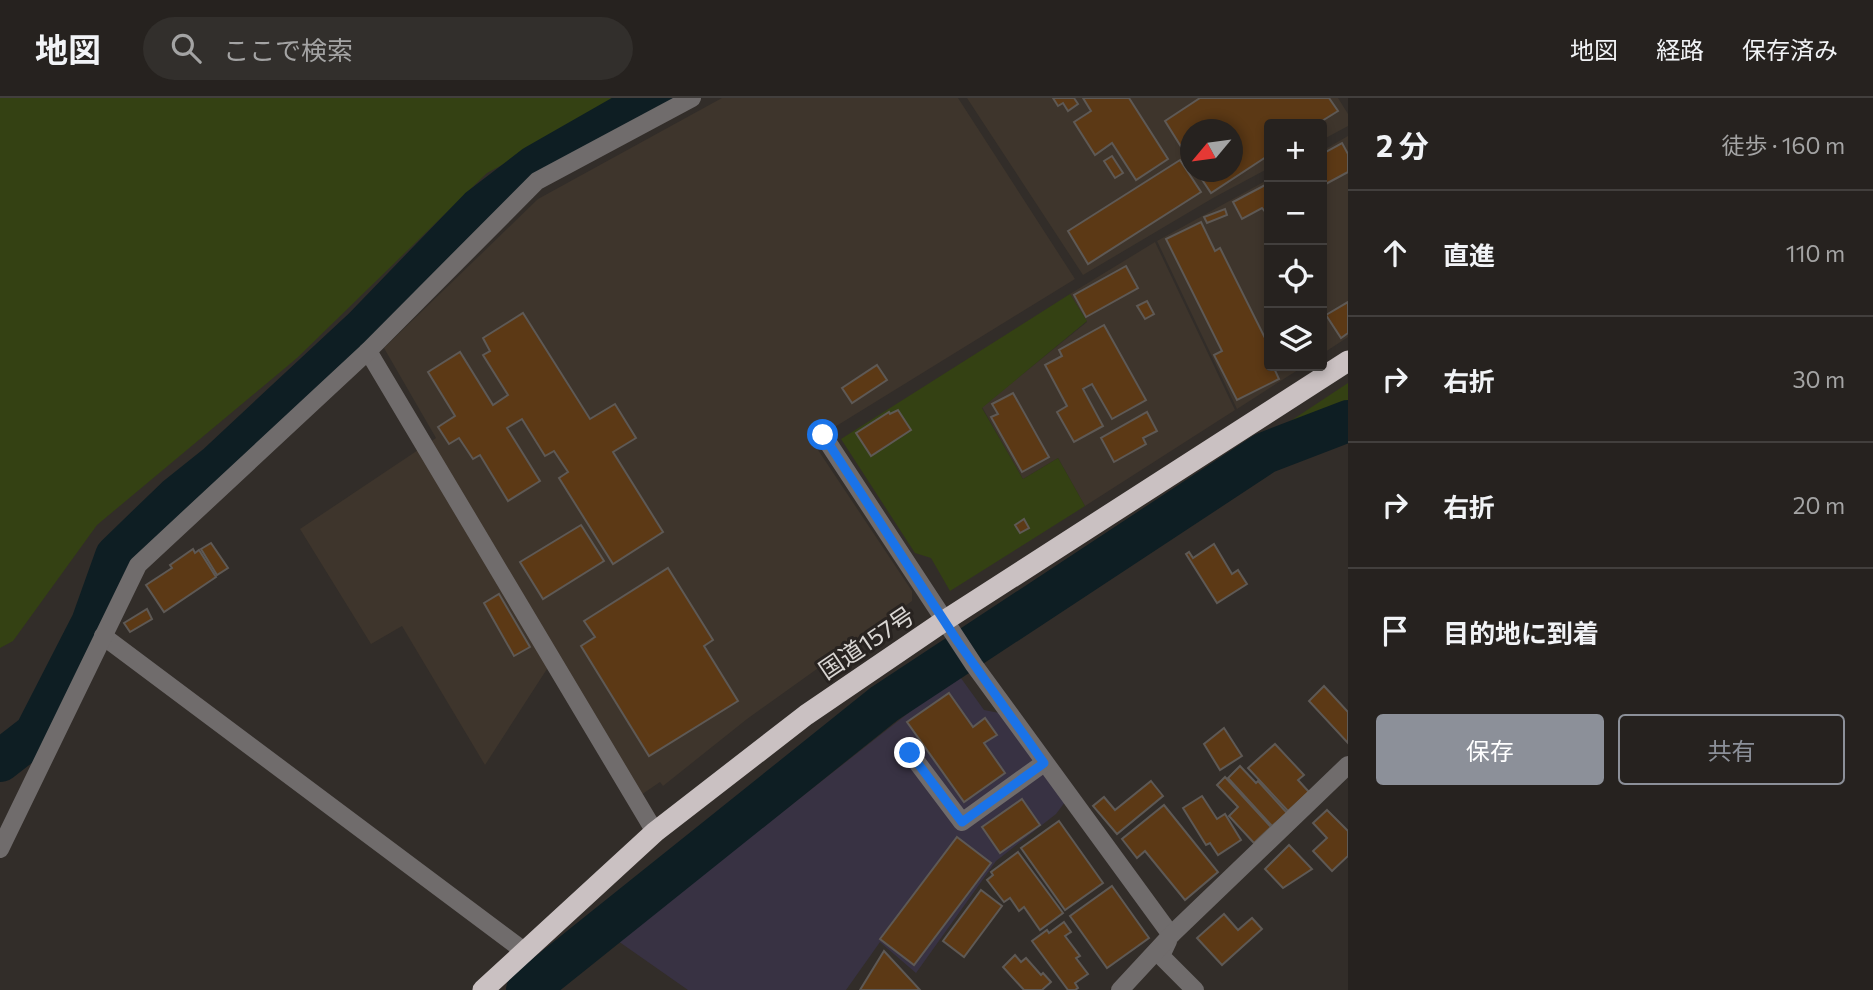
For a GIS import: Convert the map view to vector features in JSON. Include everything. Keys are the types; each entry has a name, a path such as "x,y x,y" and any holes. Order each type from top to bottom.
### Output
{"highway":[{"name":"国道157号","path":"483,990 655,832 806,715 944,621 1348,361"}],"street":[{"path":"0,849 138,565 368,351 537,181 691,98"},
{"path":"368,351 655,832"},
{"path":"823,435 974,665 1171,935"},
{"path":"103,636 524,951"},
{"path":"910,753 962,822 1044,763"},
{"path":"1120,990 1171,935 1348,765"},
{"path":"1171,935 1161,956 1195,990"}],"shaded area":[{"path":"722,98 958,98 1075,279 812,441 912,591 912,601 747,719 663,786 660,782 641,795 556,655 485,765 402,626 371,644 300,529 436,438 384,348 538,199"},
{"path":"967,98 1338,98 1348,114 1348,126 1327,137 1327,119 1264,119 1264,171 1243,182 1243,119 1180,119 1180,182 1243,182 1083,275"},
{"path":"1348,136 1348,337 1327,351 1327,182 1327,148"},
{"path":"1264,182 1264,371 1296,371 1237,409 1157,241"},
{"path":"1155,242 1235,410 1085,506 1058,458 1023,479 982,407 1087,322 1070,294"},
{"path":"958,674 984,710 999,713 1065,802 1056,814 996,861 916,973 880,942 846,990 688,990 618,941"}],"green space":[{"path":"0,98 628,98 487,173 297,358 97,525 13,641 0,648"},
{"path":"1070,294 1087,321 982,408 1023,479 1058,458 1085,506 950,591 931,558 915,553 841,439"},
{"path":"1348,383 1348,411 1299,433 1277,430"}],"building":[{"path":"1053,98 1074,98 1078,104 1068,111 1063,103 1058,106"},
{"path":"1083,98 1129,98 1168,159 1136,180 1112,143 1095,155 1074,122 1091,111"},
{"path":"1200,98 1329,98 1338,111 1325,119 1264,119 1264,158 1243,172 1243,119 1180,119 1180,145 1165,121"},
{"path":"1342,143 1348,154 1348,172 1327,183 1327,182 1327,151"},
{"path":"1112,156 1123,173 1115,178 1104,161"},
{"path":"1180,160 1180,182 1194,182 1201,192 1088,264 1068,231"},
{"path":"1204,182 1228,182 1211,193"},
{"path":"1264,186 1264,210 1262,208 1242,219 1233,202"},
{"path":"1225,209 1227,215 1207,223 1204,217"},
{"path":"1201,222 1215,251 1220,248 1264,336 1264,371 1275,371 1279,379 1237,400 1214,355 1222,351 1166,239"},
{"path":"1126,266 1138,288 1086,317 1074,295"},
{"path":"1147,301 1154,314 1145,319 1137,306"},
{"path":"1348,302 1348,333 1341,338 1327,314"},
{"path":"523,313 590,419 615,404 636,438 613,452 663,532 613,564 559,478 568,472 554,451 545,456 522,419 507,428 540,481 508,501 480,455 473,459 459,438 449,444 438,427 455,416 428,372 460,352 493,405 508,395 483,355 490,351 483,338"},
{"path":"1104,325 1146,400 1112,419 1092,384 1083,389 1103,426 1074,442 1057,412 1067,406 1045,365 1062,356 1059,350"},
{"path":"877,365 887,380 852,403 842,388"},
{"path":"1013,393 1049,457 1022,472 991,417 998,414 992,404"},
{"path":"898,410 911,430 871,456 856,433 889,412 890,414"},
{"path":"1147,412 1157,431 1143,438 1146,444 1114,462 1101,438"},
{"path":"1024,519 1029,528 1020,533 1015,525"},
{"path":"581,525 604,561 543,599 520,562"},
{"path":"211,543 228,568 217,575 201,549"},
{"path":"1214,544 1232,574 1238,570 1247,584 1217,603 1186,554 1189,552 1193,558"},
{"path":"193,549 195,553 199,550 216,577 164,612 146,585 172,568 170,565"},
{"path":"668,568 713,640 704,646 738,701 649,756 581,646 595,637 584,621"},
{"path":"499,594 530,647 514,656 484,603"},
{"path":"147,609 152,619 130,632 124,623"},
{"path":"1324,686 1348,712 1348,743 1309,701"},
{"path":"949,693 973,727 985,718 997,735 984,743 1005,773 964,802 907,722"},
{"path":"1224,728 1242,756 1220,770 1204,744"},
{"path":"1275,744 1304,775 1298,780 1309,792 1288,811 1248,768"},
{"path":"1240,766 1256,783 1258,781 1287,813 1272,826 1228,778"},
{"path":"1225,777 1271,827 1254,843 1229,816 1238,807 1217,785"},
{"path":"1151,781 1163,796 1117,834 1093,806 1104,797 1115,810"},
{"path":"1202,796 1217,819 1225,814 1241,840 1218,855 1210,843 1206,845 1183,808"},
{"path":"1022,799 1040,825 1000,853 982,827"},
{"path":"1164,805 1218,872 1185,900 1145,851 1137,858 1122,839"},
{"path":"1327,810 1348,831 1348,856 1332,871 1313,851 1327,838 1313,823"},
{"path":"1059,821 1103,883 1065,910 1021,848"},
{"path":"957,837 991,863 914,965 880,939"},
{"path":"1289,845 1312,869 1283,888 1265,869"},
{"path":"1018,852 1063,913 1040,930 1024,907 1019,911 1010,898 1004,902 987,880 993,875 991,872"},
{"path":"1112,886 1149,938 1107,968 1070,916"},
{"path":"981,890 1002,906 964,957 943,941"},
{"path":"1224,914 1238,930 1252,918 1262,929 1222,965 1197,938"},
{"path":"1064,922 1071,932 1065,936 1080,956 1076,958 1088,974 1075,983 1078,988 1075,990 1068,990 1032,941"},
{"path":"884,951 920,990 860,990"},
{"path":"1015,955 1021,962 1026,958 1051,982 1042,990 1024,990 1003,967"}],"waterway":[{"path":"0,761 35,734 92,623 116,556 364,328 479,209 535,166 654,98"},
{"path":"527,990 884,704 1265,453 1348,421"}],"route":[{"path":"823,435 958,642 1044,763 962,822 910,753"}]}
